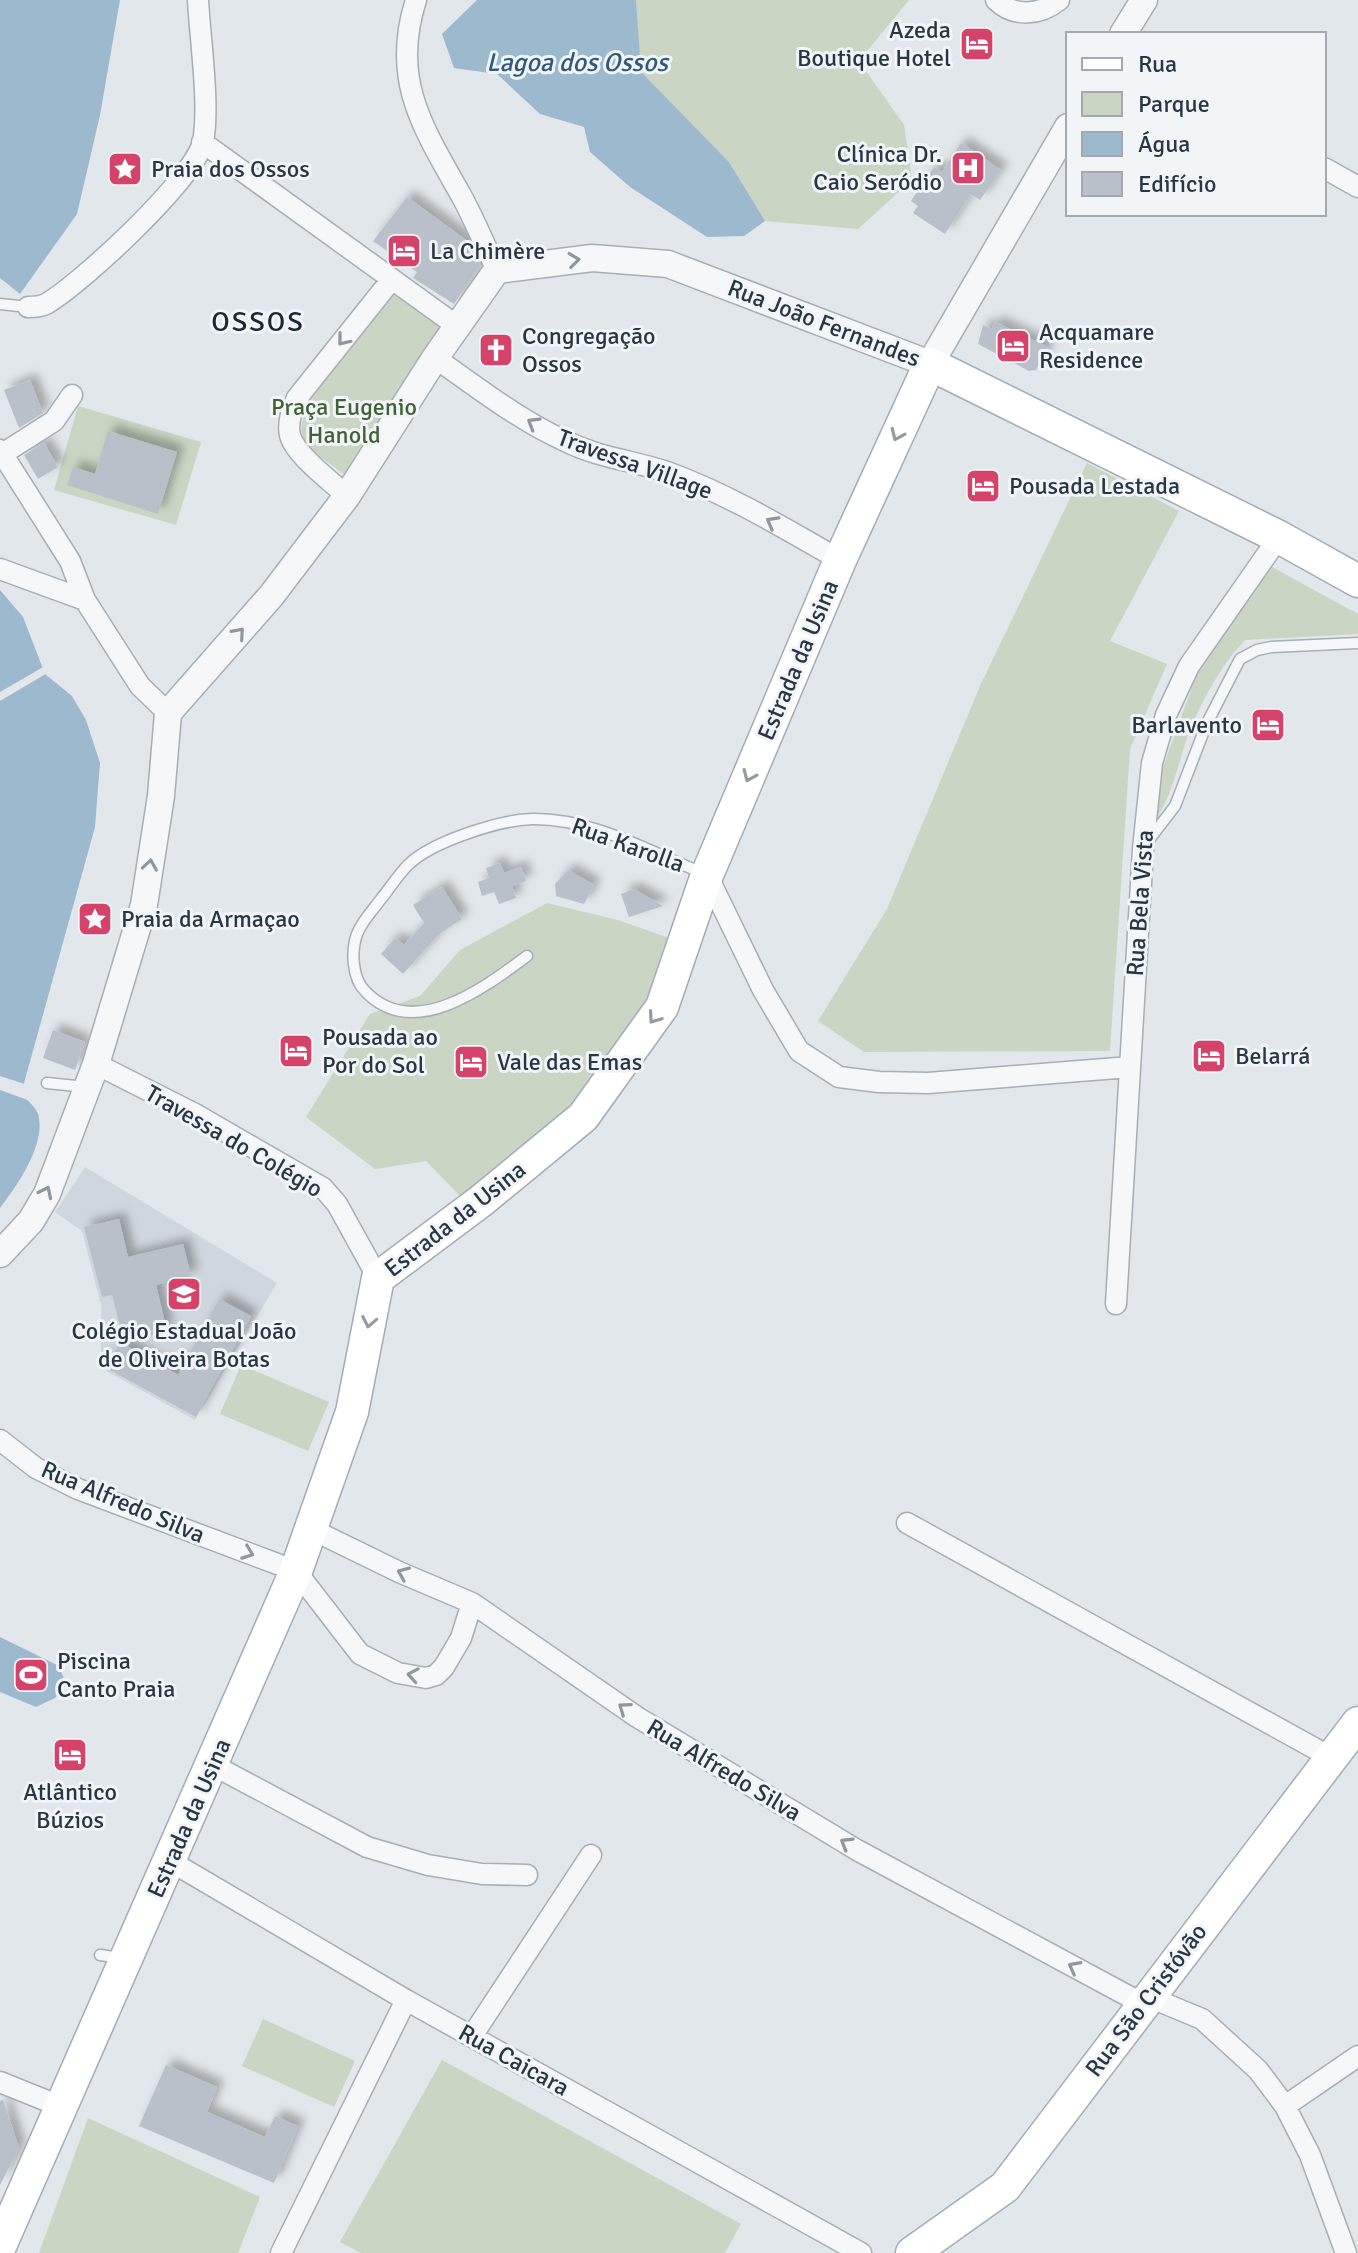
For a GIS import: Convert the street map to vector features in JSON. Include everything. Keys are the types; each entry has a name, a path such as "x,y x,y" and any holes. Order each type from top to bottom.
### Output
{"main road":[{"path":"930,364 1279,537 1358,581"},
{"name":"Estrada da Usina","path":"0,2246 62,2107 114,1957 170,1861 296,1571 352,1412 378,1278 481,1201 583,1117 662,1007 707,875 840,560 930,364"},
{"name":"Rua São Cristóvão","path":"912,2253 1005,2187 1358,1723"}],"street":[{"path":"36,306 94,269 176,185 196,158 202,142 205,113 198,0"},
{"path":"0,1254 31,1221 47,1194 92,1076 144,905 161,796 168,713 271,596 347,496 435,358 497,270 413,103 406,65 407,37 416,0"},
{"path":"996,0 1013,11 1029,13 1047,10 1059,0"},
{"path":"1124,32 1144,0"},
{"name":"Rua João Fernandes","path":"497,270 592,258 668,264 930,364 1066,130"},
{"path":"202,142 457,326"},
{"path":"1326,169 1358,187"},
{"path":"347,496 295,447 289,430 291,412 297,398 392,279"},
{"name":"Travessa Village","path":"435,358 561,440 605,458 665,472 734,500 840,560"},
{"path":"72,395 54,421 1,452 70,561 85,600 140,686 168,713"},
{"name":"Rua Bela Vista","path":"1116,1304 1143,849 1152,763 1166,715 1189,666 1279,537"},
{"path":"0,569 85,600"},
{"path":"707,875 763,990 799,1051 839,1077 928,1083 1130,1067"},
{"name":"Travessa do Colégio","path":"92,1076 195,1114 323,1188 337,1204 378,1278"},
{"name":"Rua Alfredo Silva","path":"0,1440 36,1468 78,1489 296,1571"},
{"path":"907,1523 1332,1758"},
{"name":"Rua Alfredo Silva","path":"311,1529 472,1603 637,1717 857,1850 1146,2001 1202,2019 1258,2070 1285,2106 1310,2155 1346,2253"},
{"path":"296,1571 360,1654 398,1673 418,1677 436,1675 444,1667 461,1638 472,1603"},
{"path":"213,1765 367,1847 428,1865 482,1874 527,1875"},
{"path":"472,2036 591,1855"},
{"name":"Rua Caicara","path":"170,1861 406,2000 861,2253"},
{"path":"281,2253 406,2000"},
{"path":"1285,2106 1358,2056"},
{"path":"0,2082 62,2107"}],"lane":[{"path":"0,304 36,306"},
{"path":"1143,849 1175,806 1207,723 1240,659 1271,647 1358,643"},
{"name":"Rua Karolla","path":"527,956 453,1004 424,1011 392,1010 376,1001 362,988 355,972 354,956 356,935 409,864 436,846 500,825 530,819 563,821 610,834 707,875"},
{"path":"47,1083 92,1076"}],"shaded area":[{"name":"Colégio Estadual João de Oliveira Botas","path":"85,1167 277,1283 195,1420 101,1368 101,1305 82,1231 55,1212"}],"green space":[{"path":"636,0 909,0 859,61 904,125 912,180 858,229 765,221 729,162 640,72"},
{"name":"Praça Eugenio Hanold","path":"394,288 451,330 350,479 305,445 301,429 306,405"},
{"path":"78,406 201,442 176,525 54,490"},
{"path":"1087,463 1179,511 1110,641 1167,664 1130,749 1110,1051 864,1052 818,1021 887,909 980,686"},
{"path":"1272,567 1358,614 1358,634 1245,640 1222,669 1203,702 1187,737 1176,776 1153,823 1163,767 1198,671"},
{"path":"547,903 618,920 669,938 646,1001 568,1111 460,1196 426,1161 375,1169 306,1117 370,1014 420,996 460,950"},
{"path":"241,1365 329,1402 308,1451 220,1414"},
{"path":"263,2019 355,2061 334,2107 242,2066"},
{"path":"442,2060 741,2224 725,2253 361,2253 340,2242"},
{"path":"88,2118 260,2197 238,2253 39,2253"}],"water":[{"path":"0,0 120,0 100,115 77,214 20,294 0,278"},
{"name":"Lagoa dos Ossos","path":"477,0 636,0 641,72 729,162 765,221 744,236 707,237 630,187 590,152 584,127 540,114 497,74 454,68 442,34"},
{"path":"0,590 23,617 45,674 72,696 86,720 100,763 95,827 21,1094 38,1114 38,1138 29,1164 0,1208"},
{"name":"Piscina Canto Praia","path":"0,1637 59,1666 66,1684 55,1698 36,1707 0,1692"}],"pier":[{"path":"45,666 49,672 0,701 0,692"},
{"path":"0,1076 28,1085 26,1093 36,1103 0,1090"}],"building":[{"path":"961,143 1001,170 980,200 971,194 945,234 913,213 918,206 911,201 934,167 942,172"},
{"name":"La Chimère","path":"407,197 470,243 480,265 454,304 413,278 417,272 373,241"},
{"name":"Acquamare Residence","path":"995,322 1048,347 1036,370 1029,371 978,344 983,325 992,329"},
{"path":"30,380 43,413 19,428 4,390"},
{"path":"108,431 177,452 158,514 67,485 73,467 95,474"},
{"path":"44,443 58,467 38,479 24,455"},
{"path":"500,863 504,873 521,867 526,881 512,886 516,898 499,904 494,892 482,896 478,882 489,878 486,868"},
{"path":"568,870 594,885 584,904 556,896 555,884"},
{"path":"442,887 462,919 439,934 403,974 381,954 395,938 404,945 424,923 413,905"},
{"path":"634,889 663,906 629,917 621,894"},
{"path":"53,1030 85,1042 75,1070 43,1058"},
{"path":"119,1219 128,1257 183,1244 191,1276 156,1285 167,1331 124,1342 112,1295 102,1297 84,1227"},
{"path":"219,1299 251,1316 196,1417 106,1368 120,1342 178,1375"},
{"path":"166,2065 217,2087 207,2112 265,2137 275,2116 298,2126 274,2183 139,2126"},
{"path":"3,2100 19,2148 0,2185 0,2101"}],"place":[{"name":"Azeda Boutique Hotel","path":"977,44"},
{"name":"Clínica Dr. Caio Seródio","path":"968,168"},
{"name":"Praia dos Ossos","path":"125,169"},
{"name":"La Chimère","path":"404,251"},
{"name":"Acquamare Residence","path":"1013,346"},
{"name":"Congregação Ossos","path":"496,350"},
{"name":"Pousada Lestada","path":"983,486"},
{"name":"Barlavento","path":"1268,725"},
{"name":"Praia da Armaçao","path":"95,919"},
{"name":"Pousada ao Por do Sol","path":"296,1051"},
{"name":"Belarrá","path":"1209,1056"},
{"name":"Vale das Emas","path":"471,1062"},
{"name":"Colégio Estadual João de Oliveira Botas","path":"184,1294"},
{"name":"Piscina Canto Praia","path":"31,1675"},
{"name":"Atlântico Búzios","path":"70,1755"}],"district":[{"name":"OSSOS","path":"258,321"}]}
